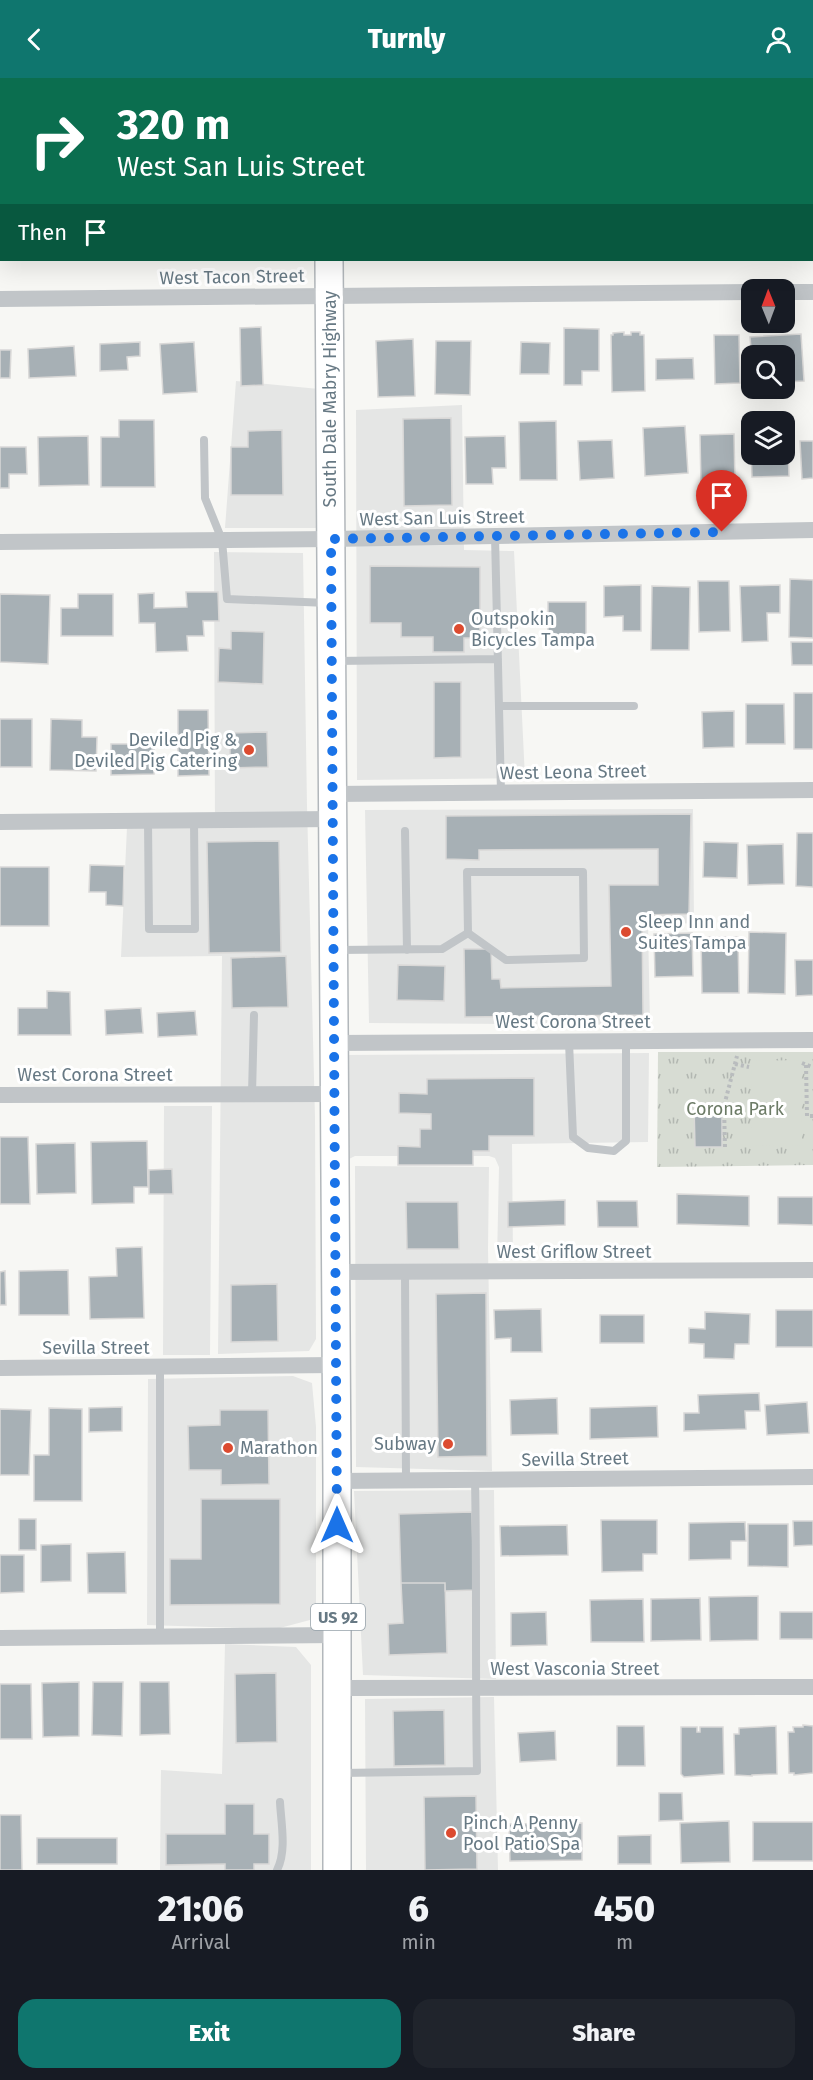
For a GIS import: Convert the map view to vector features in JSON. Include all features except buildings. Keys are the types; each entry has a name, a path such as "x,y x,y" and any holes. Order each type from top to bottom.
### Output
{"main road":[{"name":"South Dale Mabry Highway","path":"329,261 338,1635 337,1870"}],"street":[{"name":"West Tacon Street","path":"0,299 741,292"},
{"path":"795,292 813,292"},
{"name":"West San Luis Street","path":"0,542 331,539 813,530"},
{"name":"West Leona Street","path":"0,822 194,821 501,793 813,790"},
{"name":"West Corona Street","path":"334,1043 813,1040"},
{"name":"West Corona Street","path":"0,1095 334,1094"},
{"name":"West Griflow Street","path":"336,1272 813,1270"},
{"name":"Sevilla Street","path":"0,1368 336,1365"},
{"name":"Sevilla Street","path":"337,1481 813,1477"},
{"path":"0,1638 338,1635"},
{"name":"West Vasconia Street","path":"338,1688 813,1687"}],"lane":[{"path":"204,440 205,498 222,540 227,599 331,603"},
{"path":"495,536 501,793"},
{"path":"332,661 498,659"},
{"path":"499,706 634,706"},
{"path":"148,821 149,929 195,929 194,821"},
{"path":"405,831 407,950"},
{"path":"467,872 583,872 584,958 506,960 468,933 467,872"},
{"path":"333,950 442,949 468,933"},
{"path":"252,1094 254,1015"},
{"path":"568,1042 573,1137 588,1148 614,1151 626,1141 626,1041"},
{"path":"405,1272 406,1480"},
{"path":"160,1367 160,1636"},
{"path":"338,1773 477,1771 475,1480"},
{"path":"277,1870 281,1863 282,1843 280,1802"}],"path":[{"path":"725,1147 724,1106 738,1050"},
{"path":"735,1064 749,1067"},
{"path":"812,1067 804,1064 807,1116 813,1116"}],"shaded area":[{"path":"236,381 319,389 320,528 225,528"},
{"path":"462,405 464,550 514,551 525,778 357,780 356,410"},
{"path":"214,552 303,553 315,1117 316,1339 309,1351 218,1354 222,956 121,957 127,827 215,827"},
{"path":"693,809 694,923 648,925 650,1025 369,1023 365,810"},
{"path":"649,1053 648,1142 512,1144 513,1260 497,1260 499,1167 495,1158 489,1156 355,1156 347,1160 344,1055"},
{"path":"164,1106 212,1106 210,1355 163,1355"},
{"path":"355,1166 489,1167 488,1249 492,1471 356,1467"},
{"path":"293,1376 312,1383 316,1427 316,1604 310,1620 276,1629 147,1625 148,1379"},
{"path":"494,1490 496,1679 363,1675 354,1491"},
{"path":"225,1644 296,1647 311,1665 311,1870 160,1870 161,1770 222,1774"},
{"path":"494,1697 498,1870 366,1870 365,1699"}],"green space":[{"name":"Corona Park","path":"658,1052 813,1052 813,1165 657,1167"},
{"path":"801,1060 802,1145 752,1146 751,1061"}],"place":[{"name":"Outspokin Bicycles Tampa","path":"459,629"},
{"name":"Deviled Pig & Deviled Pig Catering","path":"249,750"},
{"name":"Sleep Inn and Suites Tampa","path":"626,932"},
{"name":"Subway","path":"448,1444"},
{"name":"Marathon","path":"228,1448"},
{"name":"Pinch A Penny Pool Patio Spa","path":"451,1833"}],"route":[{"path":"337,1525 331,539 722,532"}]}
